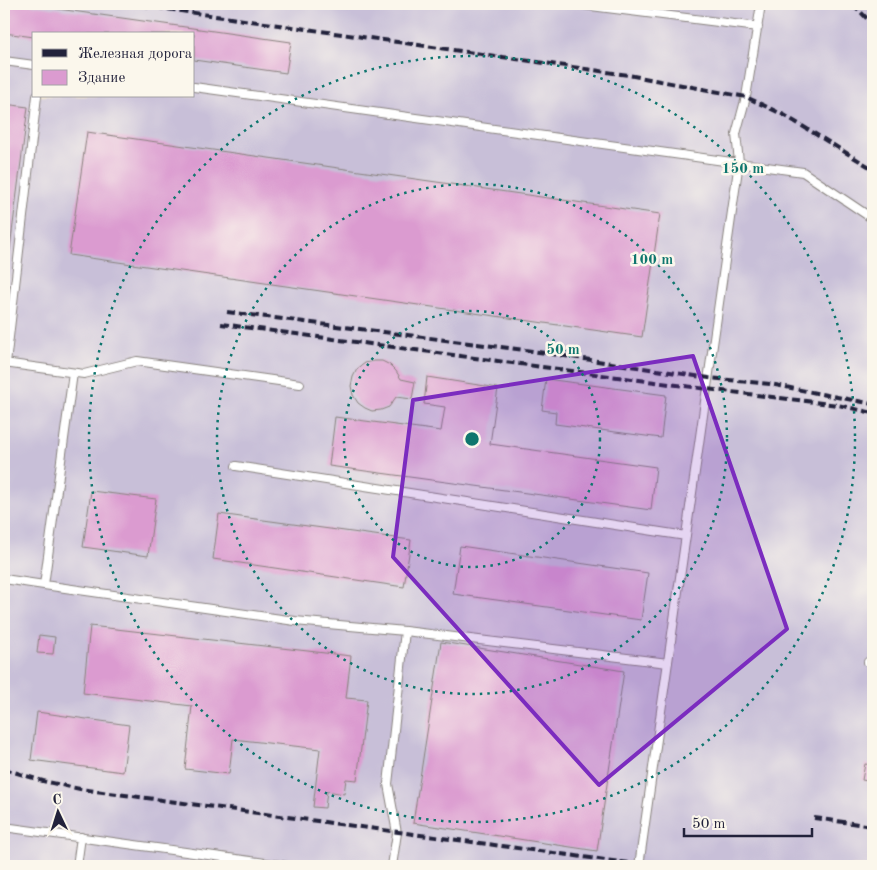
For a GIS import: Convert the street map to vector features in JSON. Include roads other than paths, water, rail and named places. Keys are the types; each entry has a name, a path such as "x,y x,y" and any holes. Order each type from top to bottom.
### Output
{"lane":[{"path":"575,4 758,27"},
{"path":"639,866 740,162 736,134 746,97 761,4"},
{"path":"4,61 32,65"},
{"path":"195,87 803,172 873,219"},
{"path":"37,98 5,363 84,374 137,361 300,384"},
{"path":"44,585 73,373"},
{"path":"236,466 686,536"},
{"path":"4,579 295,621 405,631 668,663"},
{"path":"392,866 397,832 388,784 405,631"},
{"path":"4,827 80,837 234,863 287,866"},
{"path":"77,866 80,837"}],"railway":[{"path":"132,4 628,75 746,97 784,115 873,169"},
{"path":"853,4 873,25"},
{"path":"227,312 532,351 709,378 770,384 873,404"},
{"path":"221,324 838,405 873,413"},
{"path":"4,769 43,781 80,789 650,866"},
{"path":"814,818 873,826"}]}
